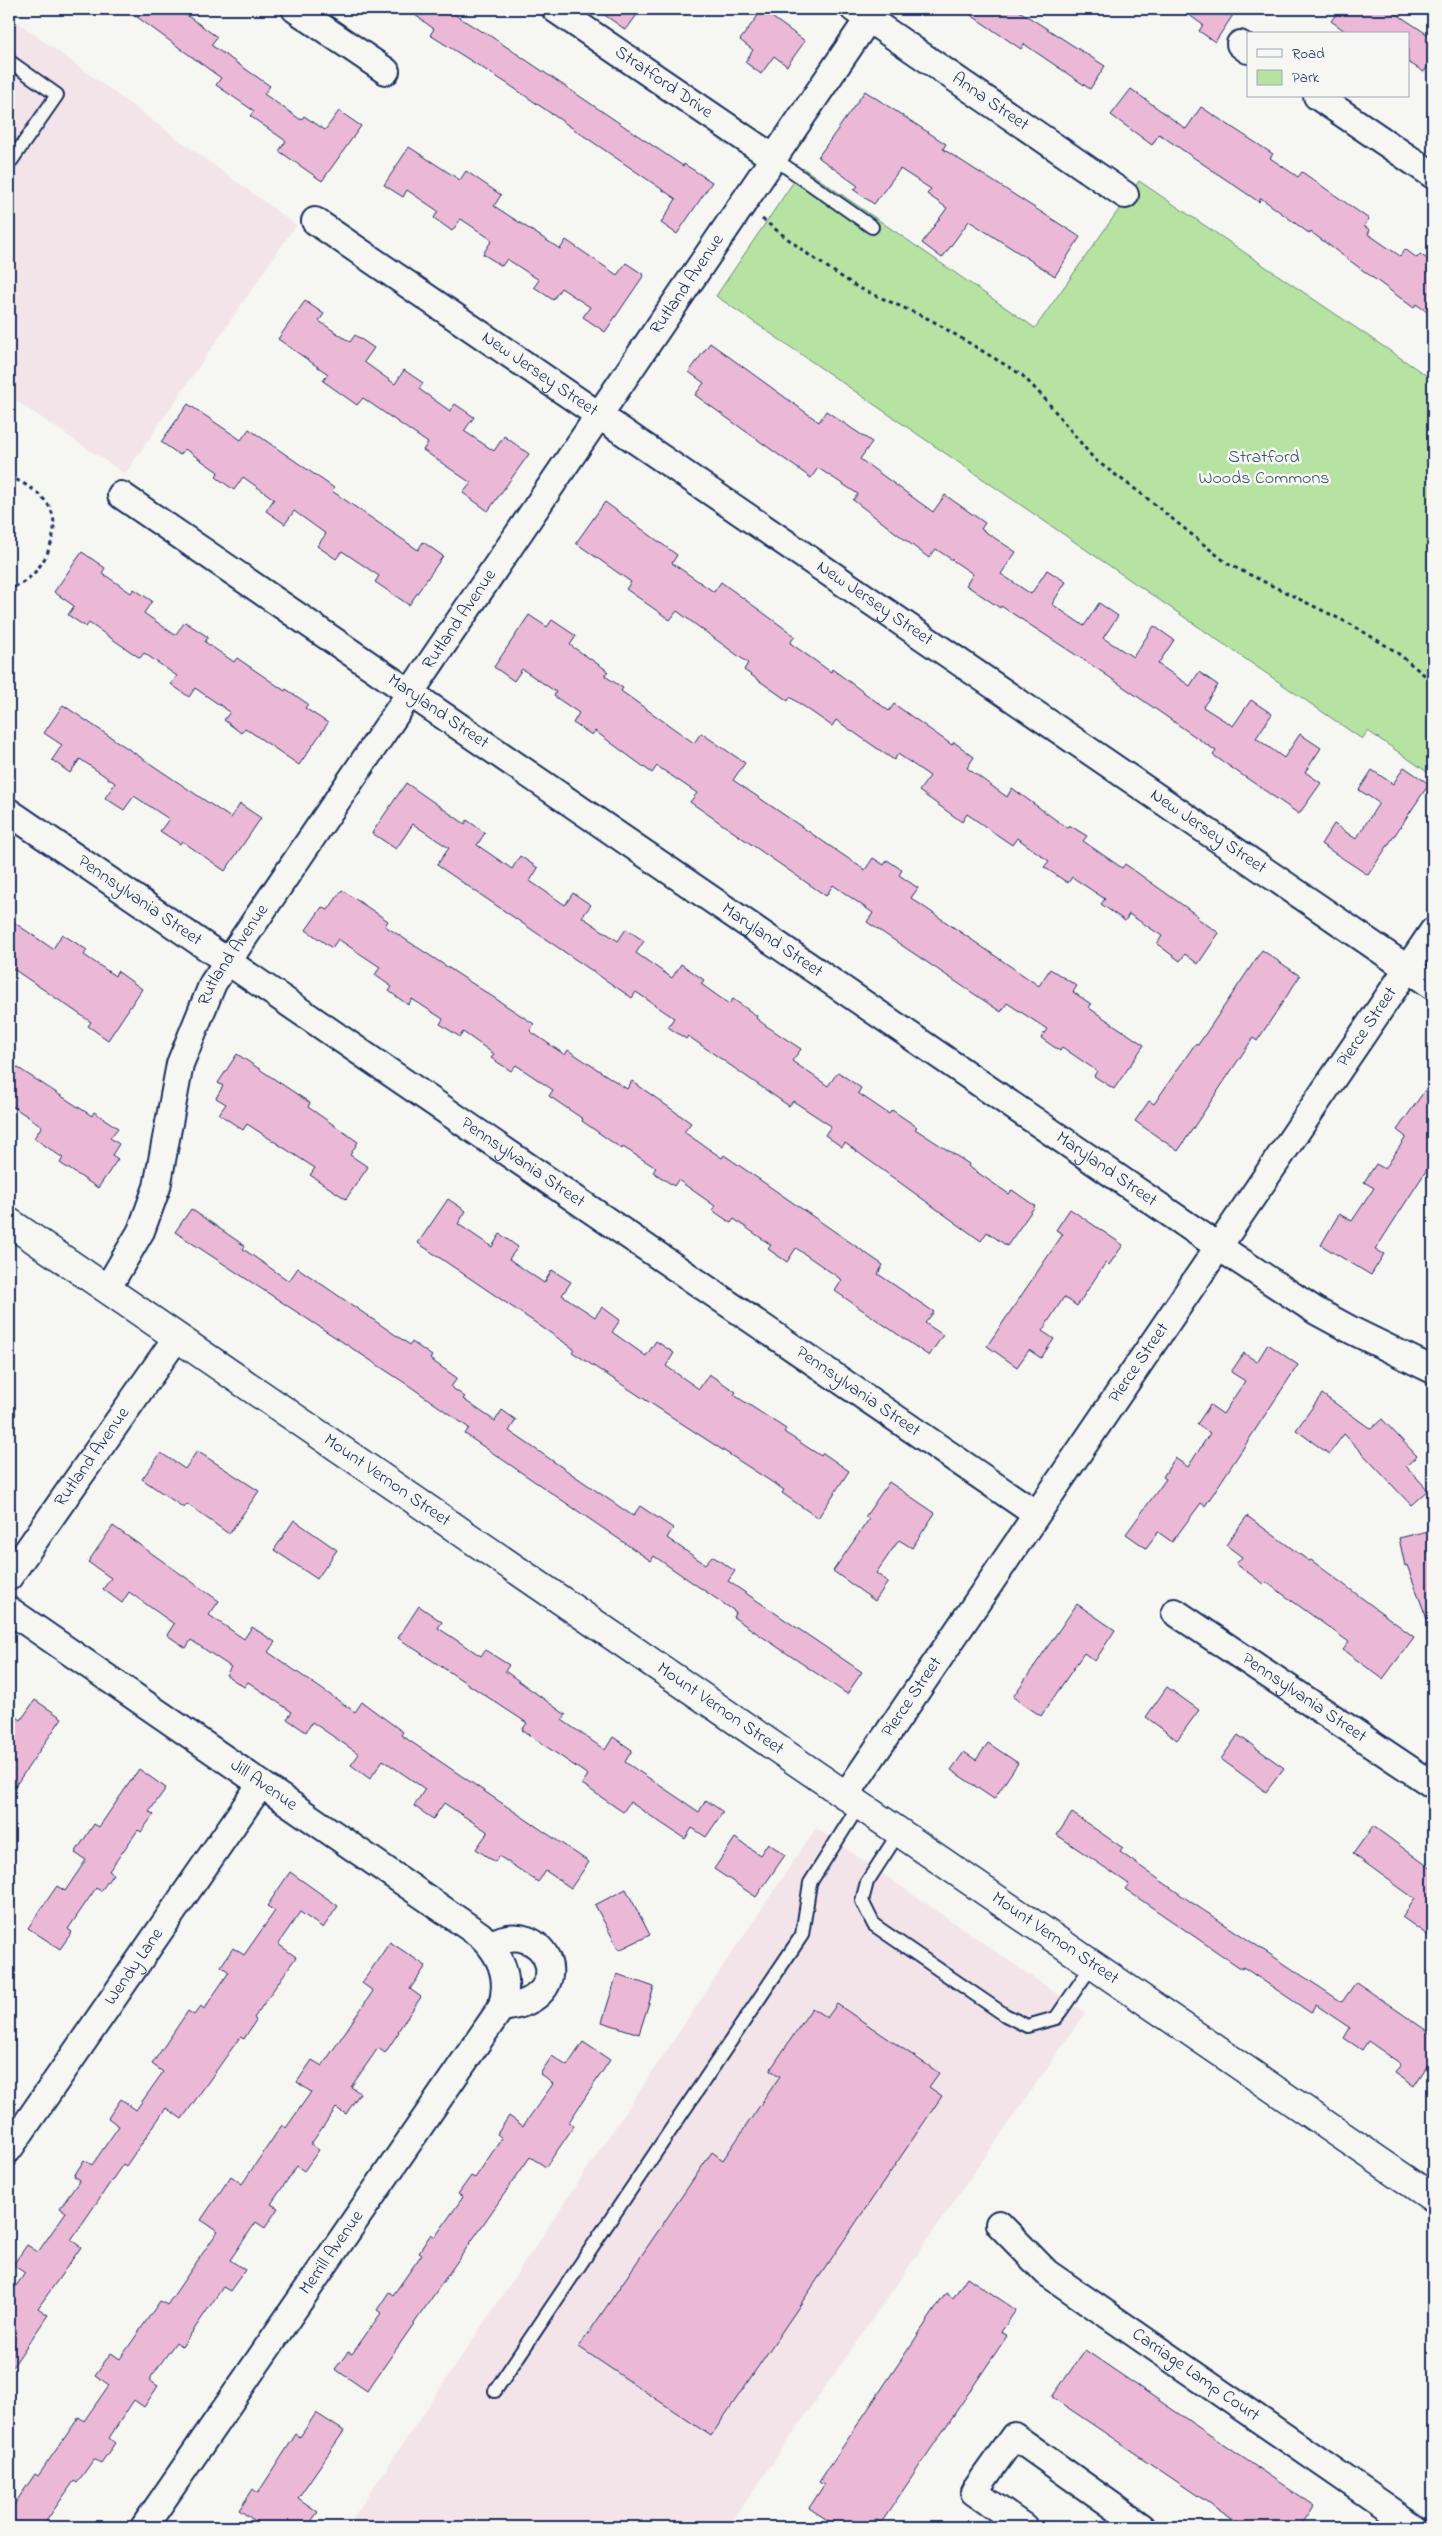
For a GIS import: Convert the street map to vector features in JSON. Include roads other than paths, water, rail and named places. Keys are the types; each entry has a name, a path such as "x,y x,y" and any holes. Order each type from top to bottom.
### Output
{"street":[{"path":"295,9 386,72"},
{"name":"Stratford Drive","path":"555,9 772,157"},
{"name":"Rutland Avenue","path":"107,1290 141,1231 157,1187 180,1064 200,1010 227,961 599,416 772,157 866,12"},
{"name":"Anna Street","path":"866,12 1126,195"},
{"path":"1320,98 1433,176"},
{"name":"New Jersey Street","path":"315,221 1433,986"},
{"name":"Maryland Street","path":"121,495 410,695 1219,1247 1316,1311 1433,1370"},
{"name":"Pennsylvania Street","path":"9,812 1036,1514"},
{"name":"Pierce Street","path":"853,1799 1036,1514 1433,931"},
{"name":"Mount Vernon Street","path":"9,1222 1433,2198"},
{"name":"Rutland Avenue","path":"9,1577 177,1337"},
{"name":"Jill Avenue","path":"9,1610 480,1935 496,1953 505,1974"},
{"name":"Pennsylvania Street","path":"1175,1612 1433,1785"},
{"name":"Wendy Lane","path":"9,2149 260,1784"},
{"path":"490,1944 509,1937 524,1939 536,1944 545,1953 549,1966 548,1979 544,1990 534,1999 520,2006 501,2008"},
{"name":"Merrill Avenue","path":"144,2527 501,2008 505,1997 505,1974"},
{"name":"Carriage Lamp Court","path":"999,2224 1047,2274 1403,2524"},
{"path":"1024,2527 974,2492 1014,2436 1142,2527"}],"lane":[{"path":"9,62 57,95 9,164"},
{"path":"772,157 872,227"},
{"path":"495,2391 802,1936 810,1883 853,1799"},
{"path":"900,1831 867,1882 862,1901 874,1924 997,2010 1027,2026 1056,2018 1093,1964"}],"park label":[{"name":"Stratford Woods Commons","path":"1264,468"}]}
